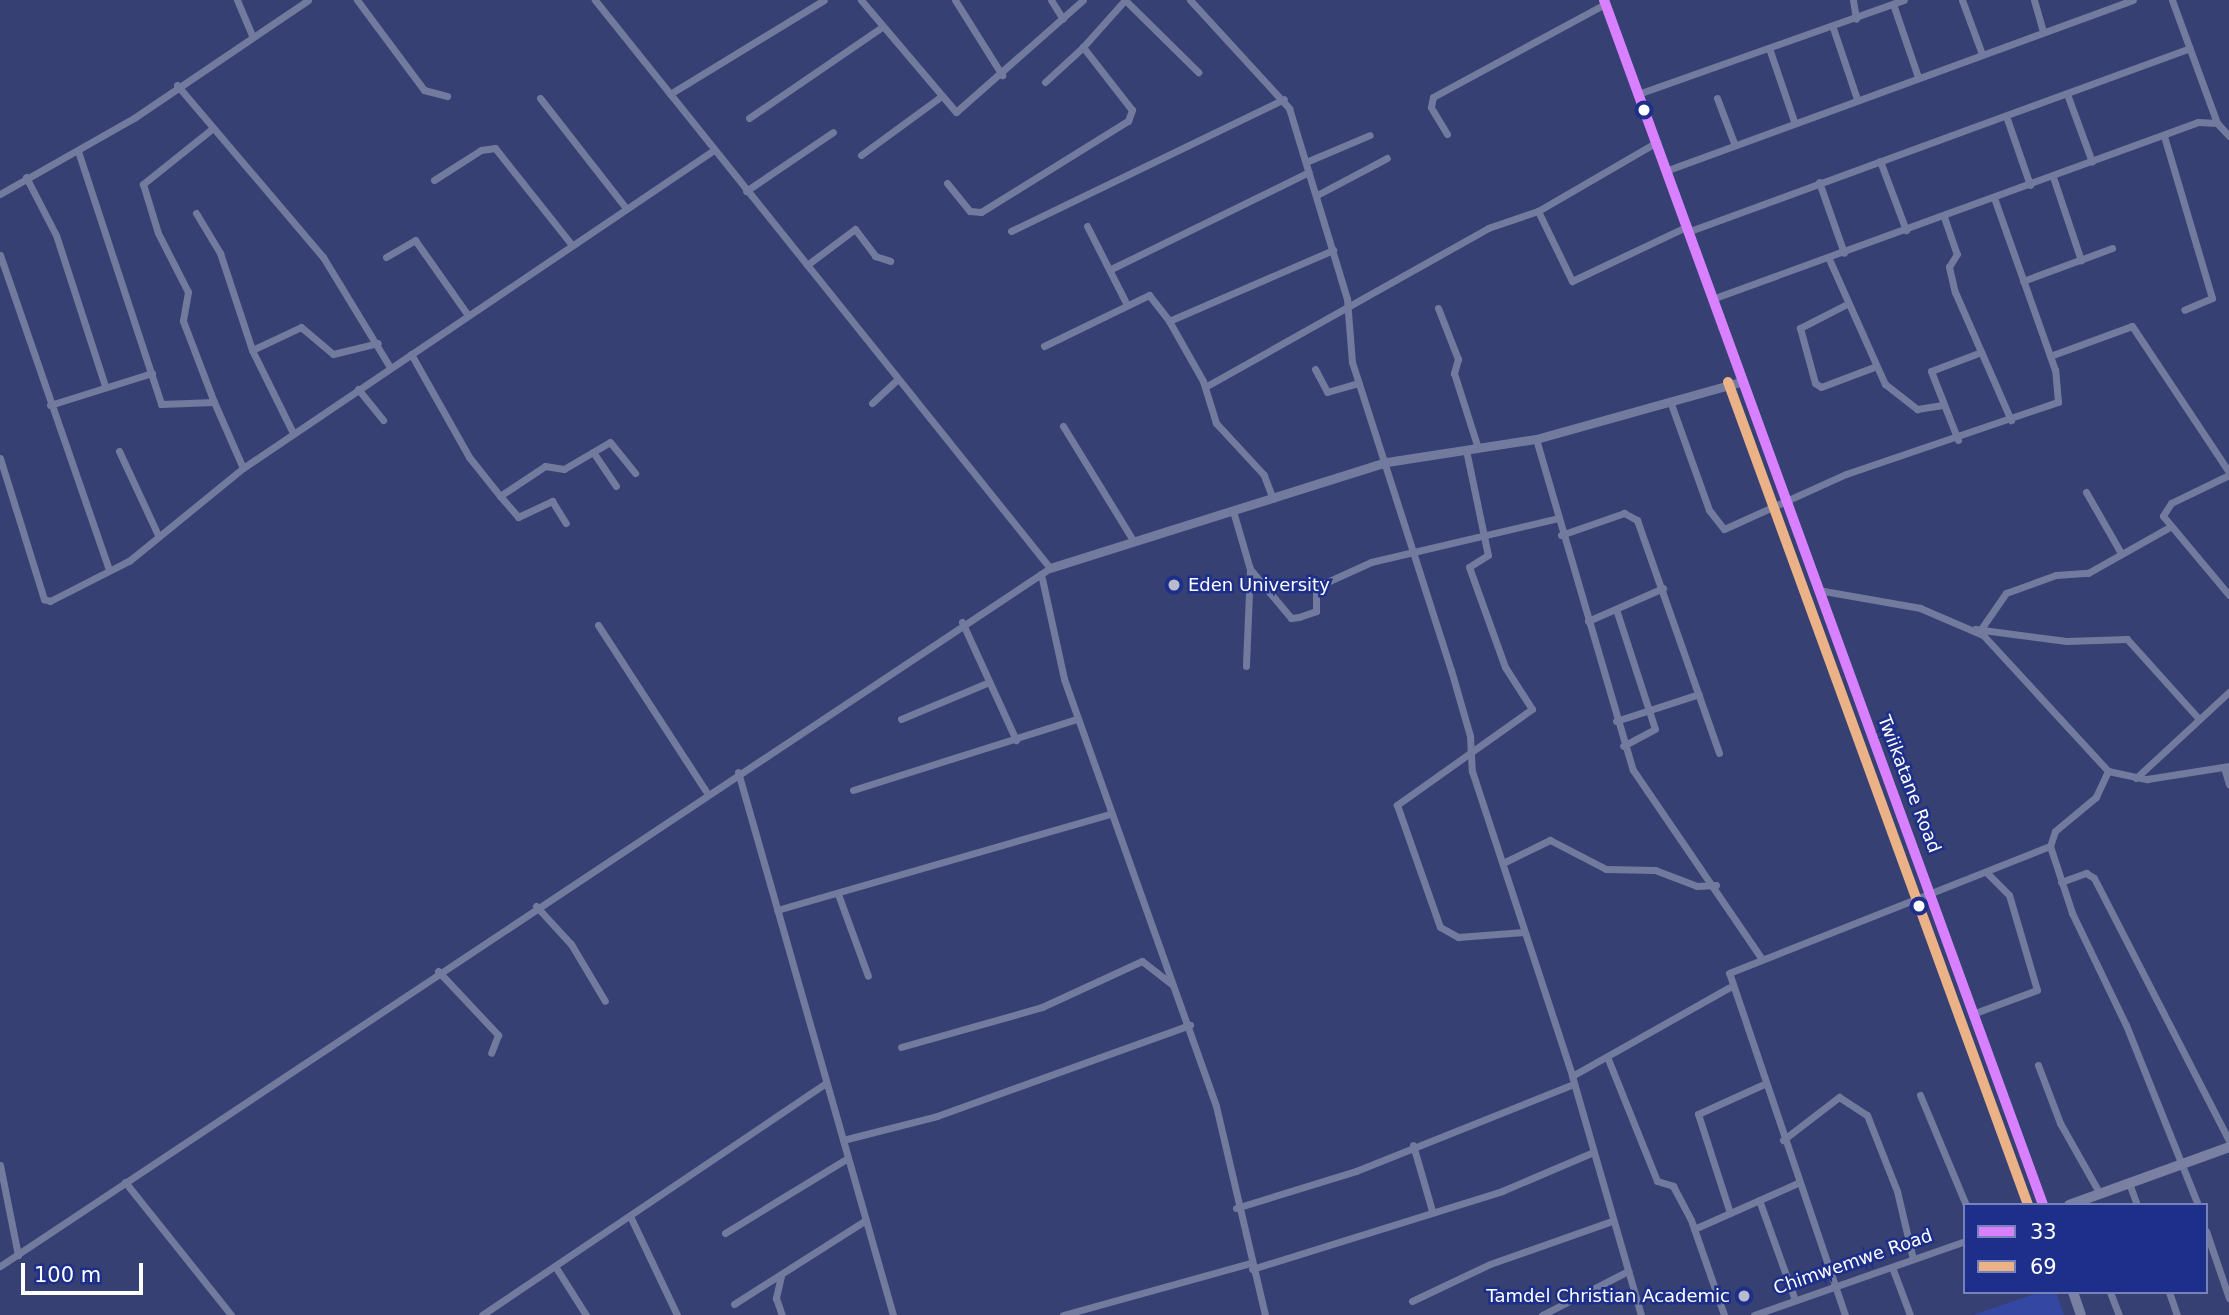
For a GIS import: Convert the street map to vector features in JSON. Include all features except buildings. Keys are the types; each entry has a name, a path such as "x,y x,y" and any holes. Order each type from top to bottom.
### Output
{"main road":[{"path":"2076,1203 2229,1147"},
{"path":"2074,1294 2081,1315"}],"street":[{"path":"237,0 252,35"},
{"path":"0,194 26,177 78,151 296,3 308,0"},
{"path":"357,0 424,90 447,96"},
{"path":"595,0 1051,568"},
{"path":"670,94 824,0"},
{"path":"861,0 939,98 956,112 1002,75 1083,0"},
{"path":"955,0 1002,75"},
{"path":"1051,0 1063,19"},
{"path":"1045,82 1083,47 1125,0 1198,72"},
{"path":"1190,0 1284,99 1306,162 1348,304 1359,383 1415,550 1524,932 1573,1080 1591,1153 1641,1315"},
{"path":"1853,0 1856,19"},
{"path":"1638,94 1770,51 1904,0"},
{"path":"1962,0 1982,54"},
{"path":"2034,0 2043,32"},
{"path":"1668,170 1794,121 2133,0"},
{"path":"2172,0 2217,123 2229,136"},
{"path":"1447,134 1431,107 1433,97 1605,2"},
{"name":"Twiikatane Road","path":"1605,2 1668,170 1740,379 1975,1013 2042,1203"},
{"path":"1893,4 1918,77"},
{"path":"749,118 882,27"},
{"path":"1833,28 1857,99"},
{"path":"947,183 970,211 981,212 1128,121 1132,110 1083,47"},
{"path":"1538,211 1572,281 1689,229 2006,117 2190,48"},
{"path":"1770,51 1794,121"},
{"path":"177,85 323,257 378,343 390,367"},
{"path":"2067,94 2092,162"},
{"path":"540,98 625,208"},
{"path":"861,155 939,98"},
{"path":"1717,98 1734,143"},
{"path":"1011,231 1284,99"},
{"path":"2006,117 2031,185"},
{"path":"1712,299 1829,259 2198,122 2217,123"},
{"path":"213,128 143,184 158,233 188,292 183,321 243,468"},
{"path":"746,191 833,132"},
{"path":"1306,162 1370,135"},
{"path":"2164,136 2211,298 2184,310"},
{"path":"1205,387 1348,304 1488,228 1538,211 1657,142"},
{"path":"434,180 481,149 495,148 572,245"},
{"path":"0,458 44,599 109,570 293,433 714,150"},
{"path":"78,151 164,408 185,400 214,402"},
{"path":"1317,195 1387,158"},
{"path":"1880,161 1906,230"},
{"path":"1111,270 1309,172"},
{"path":"26,177 55,235 104,383"},
{"path":"2053,177 2081,260"},
{"path":"1819,183 1844,253"},
{"path":"1670,401 1720,528 1846,474 1958,440 2060,400 2050,356 1994,198"},
{"path":"196,213 220,253 252,350 293,433"},
{"path":"1944,217 1957,254 1949,267 1955,292 2011,420"},
{"path":"1087,226 1127,304"},
{"path":"807,265 855,229 875,256 890,261"},
{"path":"386,257 415,240 468,315"},
{"path":"2023,281 2112,248"},
{"path":"1169,321 1333,250"},
{"path":"0,256 51,394 50,405 109,570"},
{"path":"1829,259 1874,367 1912,407 1943,405"},
{"path":"1044,346 1150,295 1169,321 1205,387 1221,431 1264,475 1273,499"},
{"path":"1847,304 1800,328 1815,383 1821,387 1874,367"},
{"path":"1438,308 1458,359 1454,373 1478,448"},
{"path":"2050,356 2132,326 2229,474 2171,503 2164,512 2168,528 2229,595"},
{"path":"252,350 301,327 332,354 378,343"},
{"path":"1958,440 1931,371 1981,352"},
{"path":"411,354 469,457 518,517 552,501 566,523"},
{"path":"1315,369 1327,392 1359,383"},
{"path":"50,405 104,383 152,373"},
{"path":"873,403 898,379"},
{"path":"0,1266 706,791 1041,573 1387,462 1536,439 1740,379"},
{"path":"358,389 383,420"},
{"path":"1063,426 1134,542"},
{"path":"1536,439 1558,518 1560,535 1588,621 1623,746 1643,789 1716,885 1762,959"},
{"path":"500,496 545,466 564,469 612,443 635,473"},
{"path":"1466,450 1488,555 1470,564 1472,578 1504,667 1532,709 1470,747 1398,807 1440,927 1458,937 1524,932"},
{"path":"119,451 158,535"},
{"path":"593,452 616,486"},
{"path":"2086,492 2121,552"},
{"path":"1233,512 1251,569 1246,666"},
{"path":"1560,535 1632,514 1662,588 1719,753"},
{"path":"1251,569 1291,618 1300,618 1316,611 1316,587 1415,550 1558,518"},
{"path":"1981,629 2006,593 2056,575 2088,573 2121,552 2168,528"},
{"path":"1041,573 1049,628 1077,719 1109,814 1190,1025 1219,1117 1236,1208 1265,1315"},
{"path":"1588,621 1662,588"},
{"path":"1818,590 1899,603 1971,628 2066,641 2127,639 2199,719"},
{"path":"1616,609 1655,731 1623,746"},
{"path":"962,622 1016,740"},
{"path":"598,625 706,791"},
{"path":"1971,628 1992,642 2108,771 2135,779 2226,766 2229,784"},
{"path":"901,719 989,682"},
{"path":"2135,779 2229,692"},
{"path":"1616,721 1649,708 1699,694"},
{"path":"853,790 1077,719"},
{"path":"2108,771 2096,797 2055,831 2050,846 2061,882 2184,1163 2197,1203"},
{"path":"737,772 893,1315"},
{"path":"777,909 838,894 1109,814"},
{"path":"1505,862 1550,840 1606,869 1656,870 1697,886 1716,885"},
{"path":"1845,1315 1730,987 1730,972 2050,846"},
{"path":"1975,1013 2037,990 2009,895 1987,873"},
{"path":"2061,882 2086,873 2094,877 2229,1141"},
{"path":"838,894 868,976"},
{"path":"536,906 571,944 605,1001"},
{"path":"901,1047 1042,1007 1142,961 1174,986"},
{"path":"438,971 496,1032 499,1042 491,1053"},
{"path":"1236,1208 1356,1171 1573,1080 1730,987"},
{"path":"843,1140 937,1116 1190,1025"},
{"path":"1608,1059 1657,1181 1673,1186 1694,1229 1724,1315"},
{"path":"2038,1065 2060,1123 2100,1194"},
{"path":"482,1315 827,1083"},
{"path":"1730,1213 1698,1114 1764,1084"},
{"path":"1920,1096 1965,1203"},
{"path":"1783,1140 1839,1097 1867,1115 1897,1191 1913,1259"},
{"path":"1413,1145 1432,1210"},
{"path":"1063,1315 1251,1266 1516,1186 1591,1153"},
{"path":"725,1233 848,1158"},
{"path":"0,1166 18,1255"},
{"path":"125,1182 231,1315"},
{"path":"1694,1229 1798,1183"},
{"path":"2129,1183 2136,1203"},
{"path":"1759,1199 1795,1300"},
{"path":"630,1216 677,1315"},
{"path":"734,1304 866,1220"},
{"path":"1412,1301 1490,1264 1612,1221"},
{"path":"2208,1237 2229,1298"},
{"name":"Chimwemwe Road","path":"1754,1315 1963,1242"},
{"path":"555,1266 586,1315"},
{"path":"1892,1266 1910,1315"},
{"path":"1542,1315 1628,1271"},
{"path":"782,1275 776,1298 782,1315"},
{"path":"2111,1294 2119,1315"},
{"path":"2170,1294 2177,1315"},
{"path":"495,1306 501,1315"}],"shaded area":[{"path":"2034,1294 2057,1294 2064,1315 1973,1315"}],"transit line":[{"name":"33","path":"1604,0 2042,1203"},
{"name":"69","path":"1728,382 2027,1203"}],"place":[{"name":"Eden University","path":"1174,585"},
{"name":"Tamdel Christian Academic","path":"1744,1296"}]}
